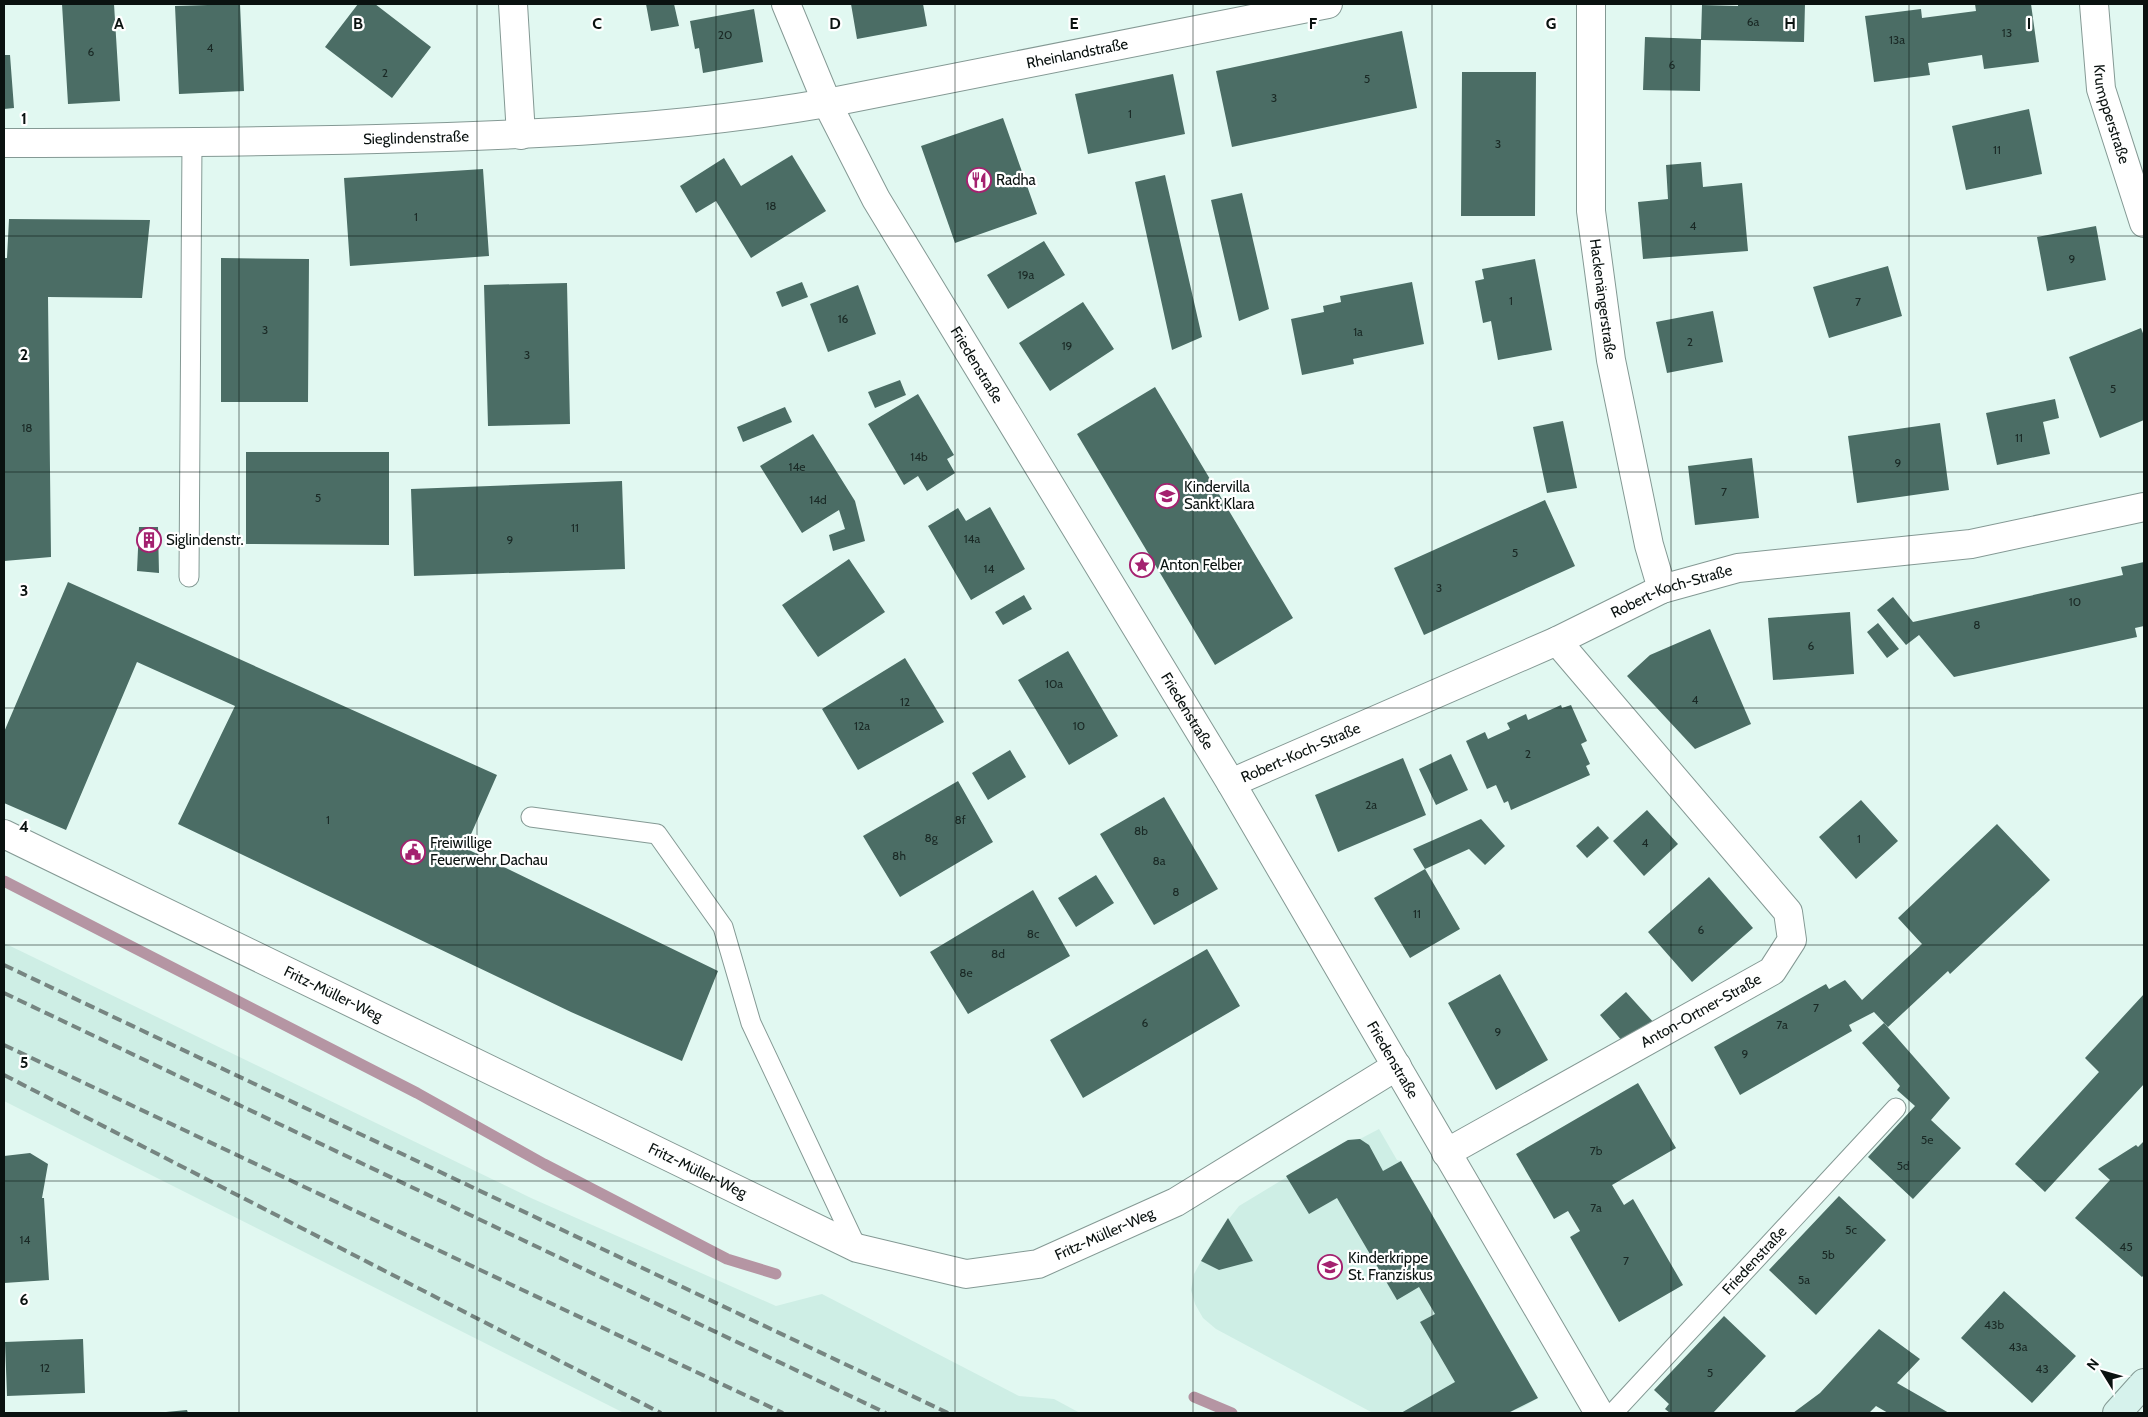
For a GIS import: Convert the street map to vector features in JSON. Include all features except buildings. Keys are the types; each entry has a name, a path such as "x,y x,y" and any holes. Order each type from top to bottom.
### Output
{"main road":[{"path":"2117,1413 2144,1383"}],"street":[{"path":"513,4 522,135"},
{"name":"Friedenstraße","path":"786,4 827,103 876,199 1231,783 1598,1413"},
{"name":"Rheinlandstraße","path":"827,103 1328,4"},
{"name":"Hackenängerstraße","path":"1591,4 1591,211 1611,360 1648,545 1662,589"},
{"name":"Krumpperstraße","path":"2094,4 2100,89 2144,223"},
{"name":"Sieglindenstraße","path":"4,143 192,143 522,135 610,130 784,111 827,103"},
{"name":"Robert-Koch-Straße","path":"1231,783 1557,641 1662,589 1738,568 1972,544 2144,507"},
{"name":"Anton-Ortner-Straße","path":"1446,1153 1772,971 1792,940 1788,912 1557,641"},
{"name":"Fritz-Müller-Weg","path":"4,834 857,1248 966,1274 1038,1264 1176,1202 1396,1066"}],"lane":[{"path":"189,578 192,143"},
{"path":"531,817 657,834 723,927 752,1023 857,1248"},
{"name":"Friedenstraße","path":"1613,1413 1896,1108"}],"shaded area":[{"path":"4,943 531,1198 776,1306 822,1294 1019,1396 1054,1399 1080,1413 624,1413 4,1101"},
{"name":"Kinderkrippe St. Franziskus","path":"1379,1129 1397,1160 1401,1161 1538,1398 1523,1407 1508,1413 1373,1413 1216,1329 1203,1318 1195,1304 1191,1290 1194,1274 1214,1238 1239,1206 1348,1140 1360,1139"}],"waterway":[{"path":"4,881 417,1093 544,1164 727,1259 776,1274"},
{"path":"1194,1397 1232,1413"}],"railway":[{"path":"4,965 948,1413"},
{"path":"4,993 886,1413"},
{"path":"4,1045 783,1413"},
{"path":"4,1075 661,1413"}],"place":[{"name":"Radha","path":"979,180"},
{"name":"Kindervilla Sankt Klara","path":"1167,496"},
{"name":"Siglindenstr.","path":"149,540"},
{"name":"Anton Felber","path":"1142,565"},
{"name":"Freiwillige Feuerwehr Dachau","path":"413,852"},
{"name":"Kinderkrippe St. Franziskus","path":"1330,1267"}]}
